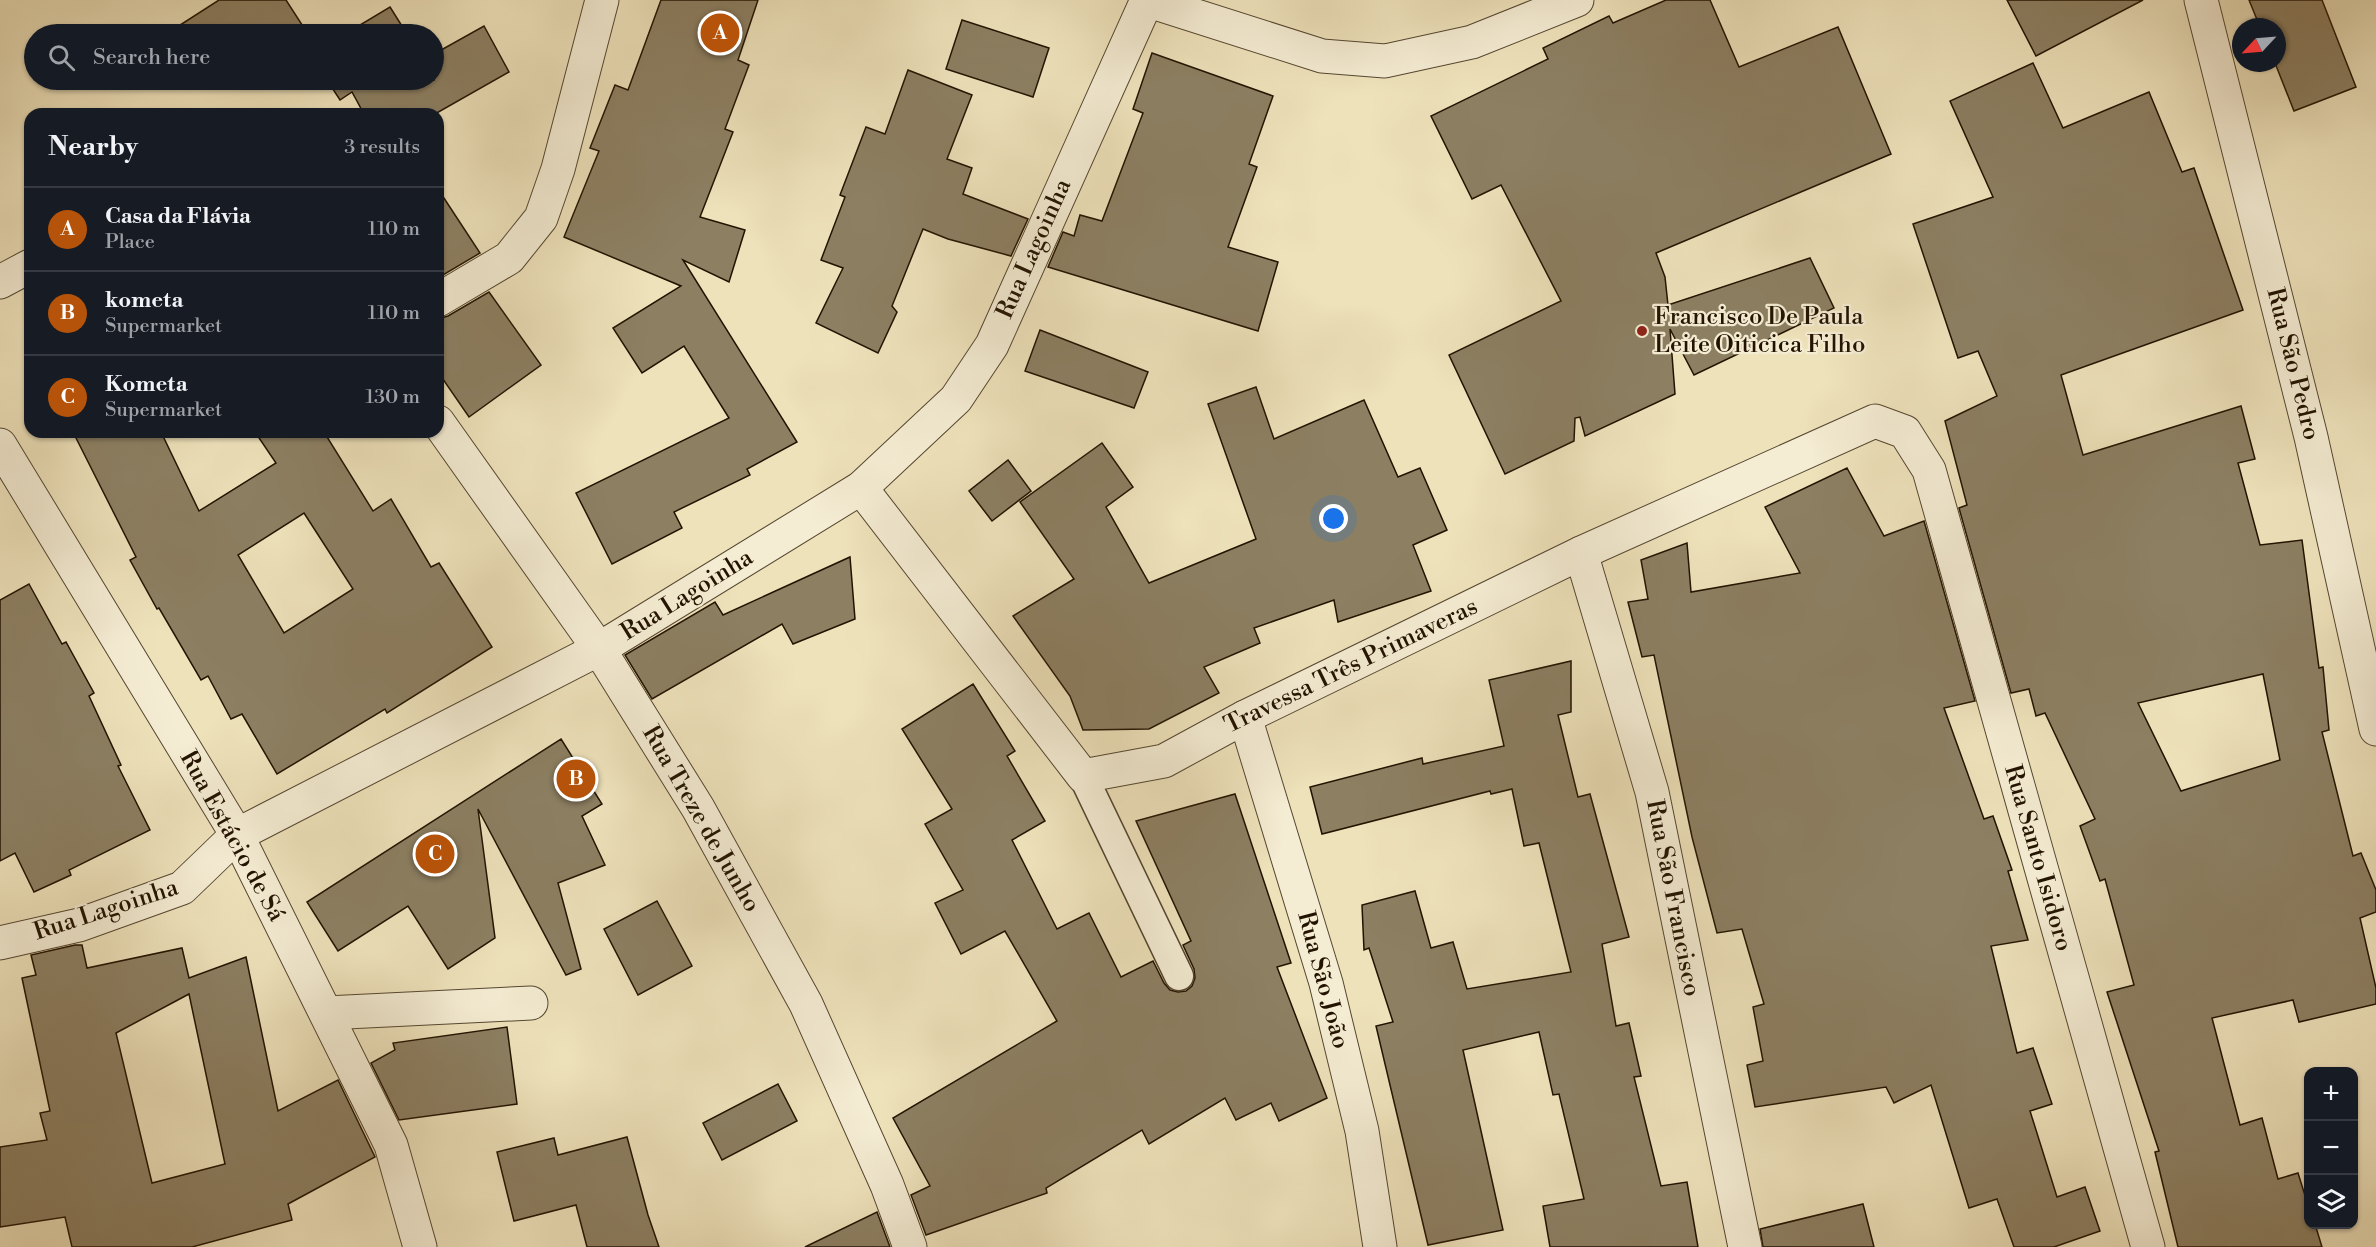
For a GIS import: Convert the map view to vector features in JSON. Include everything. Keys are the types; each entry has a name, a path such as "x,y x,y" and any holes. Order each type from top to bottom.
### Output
{"street":[{"path":"444,296 508,258 541,218 558,169 602,0"},
{"path":"1146,0 1322,56 1385,61 1472,42 1577,0"},
{"name":"Rua Lagoinha","path":"0,943 79,925 182,888 237,835 599,649 861,488 956,399 992,345 1146,0"},
{"name":"Rua São Pedro","path":"2201,0 2312,437 2376,729"},
{"path":"0,282 24,269"},
{"name":"Travessa Três Primaveras","path":"1083,776 1164,761 1245,717 1581,553 1875,421 1905,432 1929,470"},
{"name":"Rua Treze de Junho","path":"444,430 599,649 698,808 806,1004 886,1185 910,1247"},
{"name":"Rua Estácio de Sá","path":"0,446 237,835 391,1145 420,1247"},
{"name":"Rua Santo Isidoro","path":"1929,470 2148,1247"},
{"path":"861,488 1083,776"},
{"name":"Rua São Francisco","path":"1581,553 1652,792 1745,1247"},
{"name":"Rua São João","path":"1245,717 1326,983 1362,1131 1380,1247"},
{"path":"326,1013 531,1003"}],"lane":[{"path":"1083,776 1179,976"}],"building":[{"path":"219,0 286,0 301,24 182,24"},
{"path":"661,0 758,0 738,60 749,65 725,129 733,132 700,217 745,230 729,282 683,260 797,442 747,469 750,475 674,512 682,528 612,564 576,493 729,418 684,346 642,373 613,328 681,286 564,237 599,151 590,148 615,85 628,90"},
{"path":"1666,0 1710,0 1739,67 1838,27 1891,154 1656,253 1665,277 1668,305 1810,258 1834,308 1694,375 1670,329 1675,394 1585,436 1580,417 1575,418 1574,441 1505,474 1449,355 1561,301 1501,185 1472,199 1431,116 1548,59 1543,48 1609,16 1613,23"},
{"path":"2007,0 2143,0 2036,56"},
{"path":"2249,0 2322,0 2356,87 2294,111 2279,72 2286,72 2286,18 2256,18"},
{"path":"390,7 401,24 362,24"},
{"path":"962,20 1049,48 1033,97 946,69"},
{"path":"484,26 509,72 444,109 361,108 352,92 340,100 334,90 444,90 444,48"},
{"path":"1152,53 1273,96 1249,164 1257,167 1228,247 1278,262 1258,331 1048,267 1063,232 1074,236 1080,215 1102,221 1143,113 1133,109"},
{"path":"2033,63 2063,128 2149,92 2182,172 2194,168 2243,310 2061,375 2083,455 2241,406 2255,459 2238,463 2260,545 2302,540 2319,668 2323,667 2329,730 2322,732 2353,856 2361,853 2376,890 2376,912 2360,918 2376,988 2376,1004 2299,1022 2293,1000 2212,1018 2240,1125 2262,1118 2278,1179 2298,1173 2304,1192 2304,1229 2317,1229 2322,1247 2178,1247 2155,1152 2159,1151 2107,992 2134,985 2105,879 2100,881 2080,826 2095,819 2045,713 2036,716 2029,689 2011,693 1959,508 1967,505 1945,421 1997,396 1978,351 1958,358 1913,224 1993,197 1950,101","holes":["2263,674 2280,760 2181,791 2138,703"]},
{"path":"908,70 972,95 947,159 972,168 963,194 1028,219 1011,256 948,239 923,229 892,306 897,312 878,353 816,323 843,268 821,260 845,197 840,195 866,127 885,134"},
{"path":"444,198 480,253 444,274"},
{"path":"489,292 541,365 469,417 444,381 444,317"},
{"path":"1040,330 1148,372 1134,408 1025,371"},
{"path":"1256,387 1274,439 1364,400 1398,477 1420,468 1447,530 1413,545 1431,591 1338,622 1334,600 1254,628 1260,643 1204,667 1219,693 1149,729 1083,730 1070,696 1013,616 1074,579 1020,502 1102,443 1133,487 1106,507 1149,583 1256,539 1208,404"},
{"path":"76,438 164,438 199,511 276,463 259,438 328,438 373,511 391,499 431,567 439,563 492,647 387,713 385,709 277,774 242,714 231,719 208,676 201,680 130,560 136,557","holes":["304,513 353,589 284,633 238,555"]},
{"path":"1008,460 1031,491 992,521 969,491"},
{"path":"1847,468 1884,536 1924,521 1975,701 1944,708 1984,819 1993,816 2012,870 2008,871 2028,940 1991,946 2017,1053 2033,1048 2052,1104 2030,1111 2057,1197 2085,1187 2100,1231 2054,1247 2014,1247 1997,1199 1969,1208 1931,1085 1894,1103 1886,1087 1755,1107 1747,1065 1763,1061 1753,1007 1764,1004 1742,929 1717,933 1692,837 1654,655 1642,657 1628,602 1648,599 1641,560 1687,543 1691,592 1800,573 1765,507"},
{"path":"850,557 855,619 793,644 782,624 652,699 625,655 715,602 723,615"},
{"path":"29,584 62,644 66,642 94,693 89,696 121,765 118,766 150,830 69,870 71,875 34,892 15,853 0,861 0,600"},
{"path":"1571,661 1571,712 1558,715 1578,797 1590,794 1629,937 1602,944 1616,1026 1629,1023 1641,1076 1634,1077 1661,1186 1687,1182 1698,1247 1550,1247 1543,1206 1584,1199 1559,1094 1553,1095 1539,1032 1463,1050 1503,1230 1428,1245 1376,1026 1393,1022 1369,948 1364,950 1362,905 1415,891 1431,948 1453,942 1467,989 1571,972 1539,843 1524,846 1512,789 1491,794 1490,791 1322,834 1310,787 1422,758 1423,764 1504,746 1489,680"},
{"path":"973,684 1015,751 1007,756 1045,821 1012,840 1057,929 1089,913 1121,977 1153,961 1170,990 1186,991 1192,986 1195,978 1194,969 1183,945 1191,941 1136,821 1235,794 1291,963 1277,967 1327,1098 1279,1121 1271,1103 1236,1120 1225,1098 1149,1144 1142,1130 1046,1188 1047,1193 926,1235 911,1195 930,1186 893,1118 1057,1021 1005,931 961,954 935,903 963,890 925,824 952,809 902,729"},
{"path":"561,739 602,804 582,816 605,865 558,883 581,969 566,975 478,809 495,938 448,969 408,906 338,951 307,902"},
{"path":"657,901 692,966 638,995 604,929"},
{"path":"82,945 87,968 182,948 189,978 246,957 278,1111 338,1080 375,1157 288,1204 292,1220 192,1247 72,1247 65,1217 0,1227 0,1147 47,1140 40,1113 50,1111 22,978 36,975 31,955","holes":["189,994 225,1164 152,1183 116,1033"]},
{"path":"507,1027 517,1104 399,1120 371,1063 395,1050 393,1043"},
{"path":"778,1084 797,1121 722,1160 703,1123"},
{"path":"627,1137 659,1247 587,1247 576,1205 514,1221 497,1152 554,1138 558,1155"},
{"path":"1863,1204 1874,1247 1763,1247 1760,1229"},
{"path":"877,1212 890,1247 805,1247"}],"place":[{"name":"Casa da Flávia","path":"720,33"},
{"name":"Francisco De Paula Leite Oiticica Filho","path":"1642,331"},
{"name":"kometa","path":"576,779"},
{"name":"Kometa","path":"435,854"}]}
